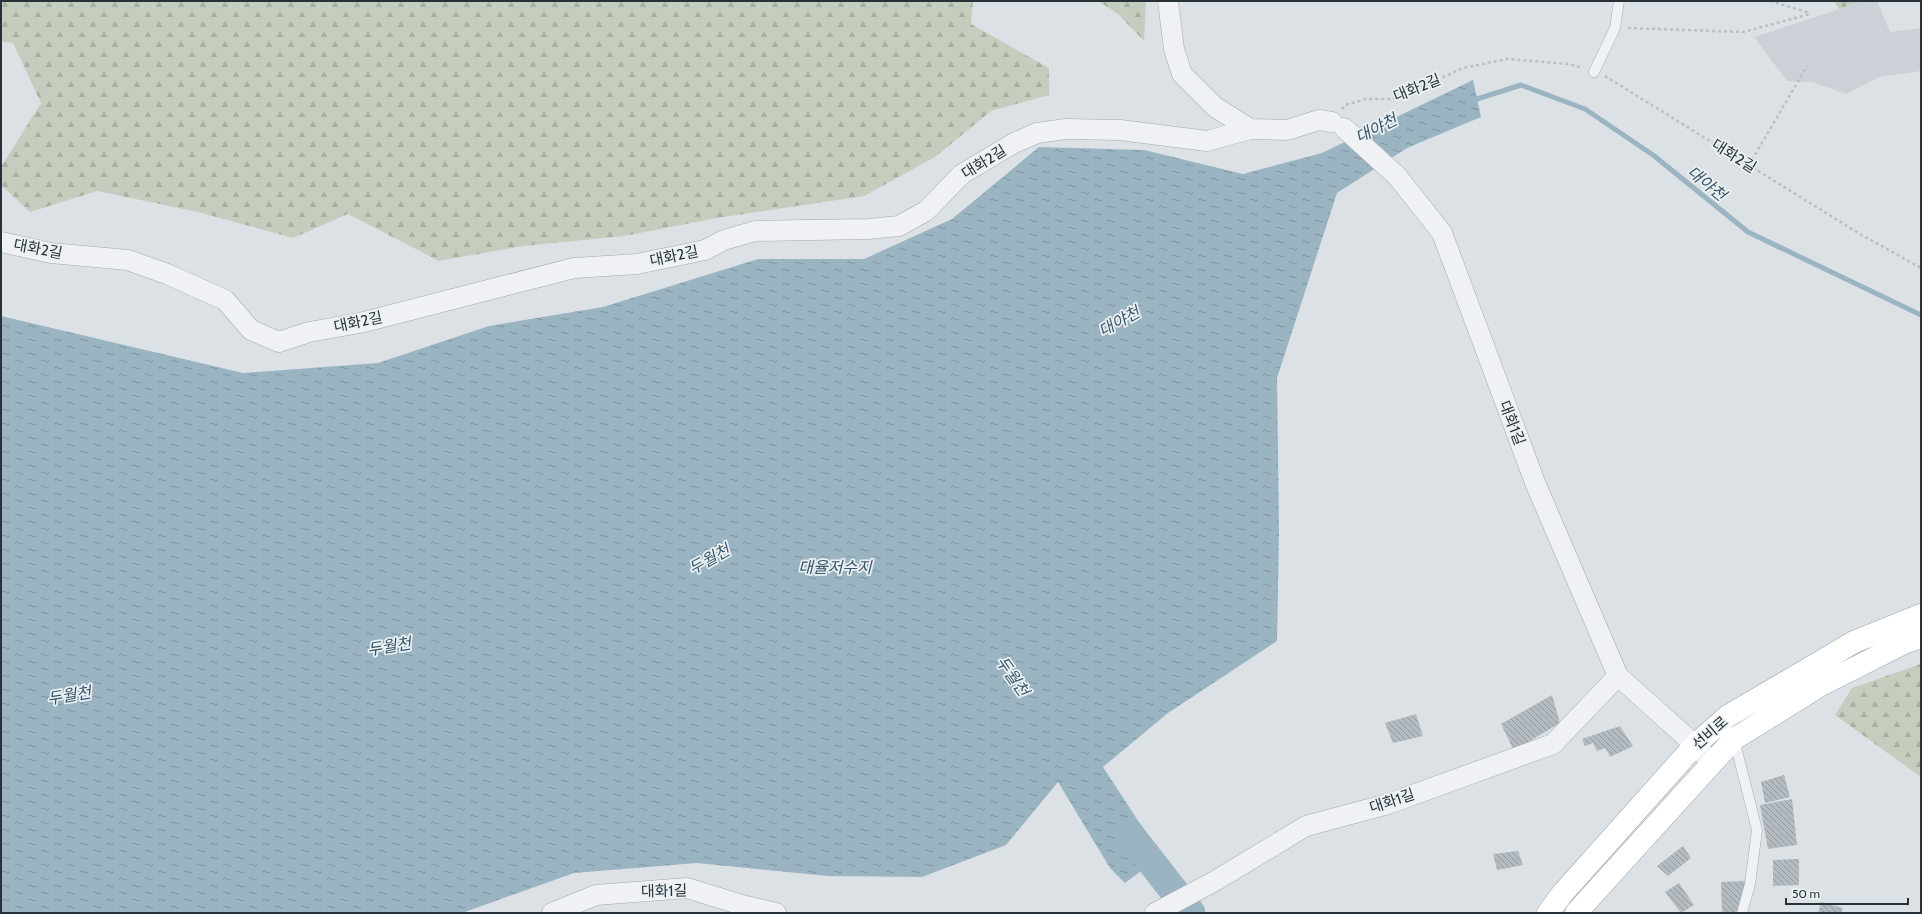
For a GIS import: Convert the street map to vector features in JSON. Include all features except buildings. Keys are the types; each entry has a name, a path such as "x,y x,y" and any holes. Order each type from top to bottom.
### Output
{"main road":[{"name":"선비로","path":"1548,913 1562,894 1695,745 1728,716 1854,642 1921,615"},
{"name":"선비로","path":"1584,911 1734,739 1821,684 1906,642 1921,637"}],"street":[{"path":"1168,1 1174,49 1182,74 1215,107 1250,129"},
{"name":"대화2길","path":"1,242 51,253 128,260 167,274 225,300 251,330 279,342 308,332 360,323 574,268 637,264 705,250 724,240 755,231 868,229 899,226 926,211 962,174 1014,143 1037,133 1066,129 1120,130 1207,141 1250,129 1287,130 1319,120 1338,125"},
{"name":"대화1길","path":"1338,125 1397,176 1442,233 1536,485 1618,676 1695,745 1712,763"},
{"name":"대화1길","path":"1155,913 1215,881 1306,826 1388,804 1553,744 1618,676"},
{"name":"대화1길","path":"552,913 596,894 687,888 740,909 776,913"}],"lane":[{"path":"1594,72 1616,28 1620,1"},
{"name":"선비로","path":"1734,739 1757,830 1750,884 1742,913"}],"path":[{"path":"1616,28 1743,32 1810,14 1770,1"},
{"name":"대화2길","path":"1338,125 1345,105 1366,99 1396,99 1463,68 1507,59 1569,64 1603,75 1860,234 1921,268"},
{"path":"1749,165 1807,66"}],"shaded area":[{"path":"1864,1 1877,1 1890,32 1921,28 1921,71 1879,77 1846,94 1812,82 1787,81 1754,37"}],"green space":[{"path":"1,1 973,1 971,24 1049,68 1049,95 991,111 935,157 864,196 717,218 624,236 523,246 439,261 348,214 293,238 198,212 97,191 30,212 1,185 1,167 41,103 13,43 1,41"},
{"path":"1098,1 1146,1 1144,41 1117,13"},
{"path":"1834,1 1864,1 1839,9"},
{"path":"1921,664 1921,777 1835,715 1852,688"}],"water":[{"name":"대율저수지","path":"1473,80 1481,117 1407,148 1337,193 1277,378 1279,531 1277,641 1168,713 1103,767 1161,856 1125,883 1110,868 1058,782 1006,845 922,877 828,876 697,863 574,873 462,913 1,913 1,316 243,373 378,363 489,326 603,307 758,259 864,259 952,219 1039,147 1144,150 1243,174 1322,153"}],"waterway":[{"name":"대야천","path":"1471,101 1521,85 1585,109 1653,155 1748,232 1921,315"},
{"name":"두월천","path":"1128,832 1191,913"}]}
